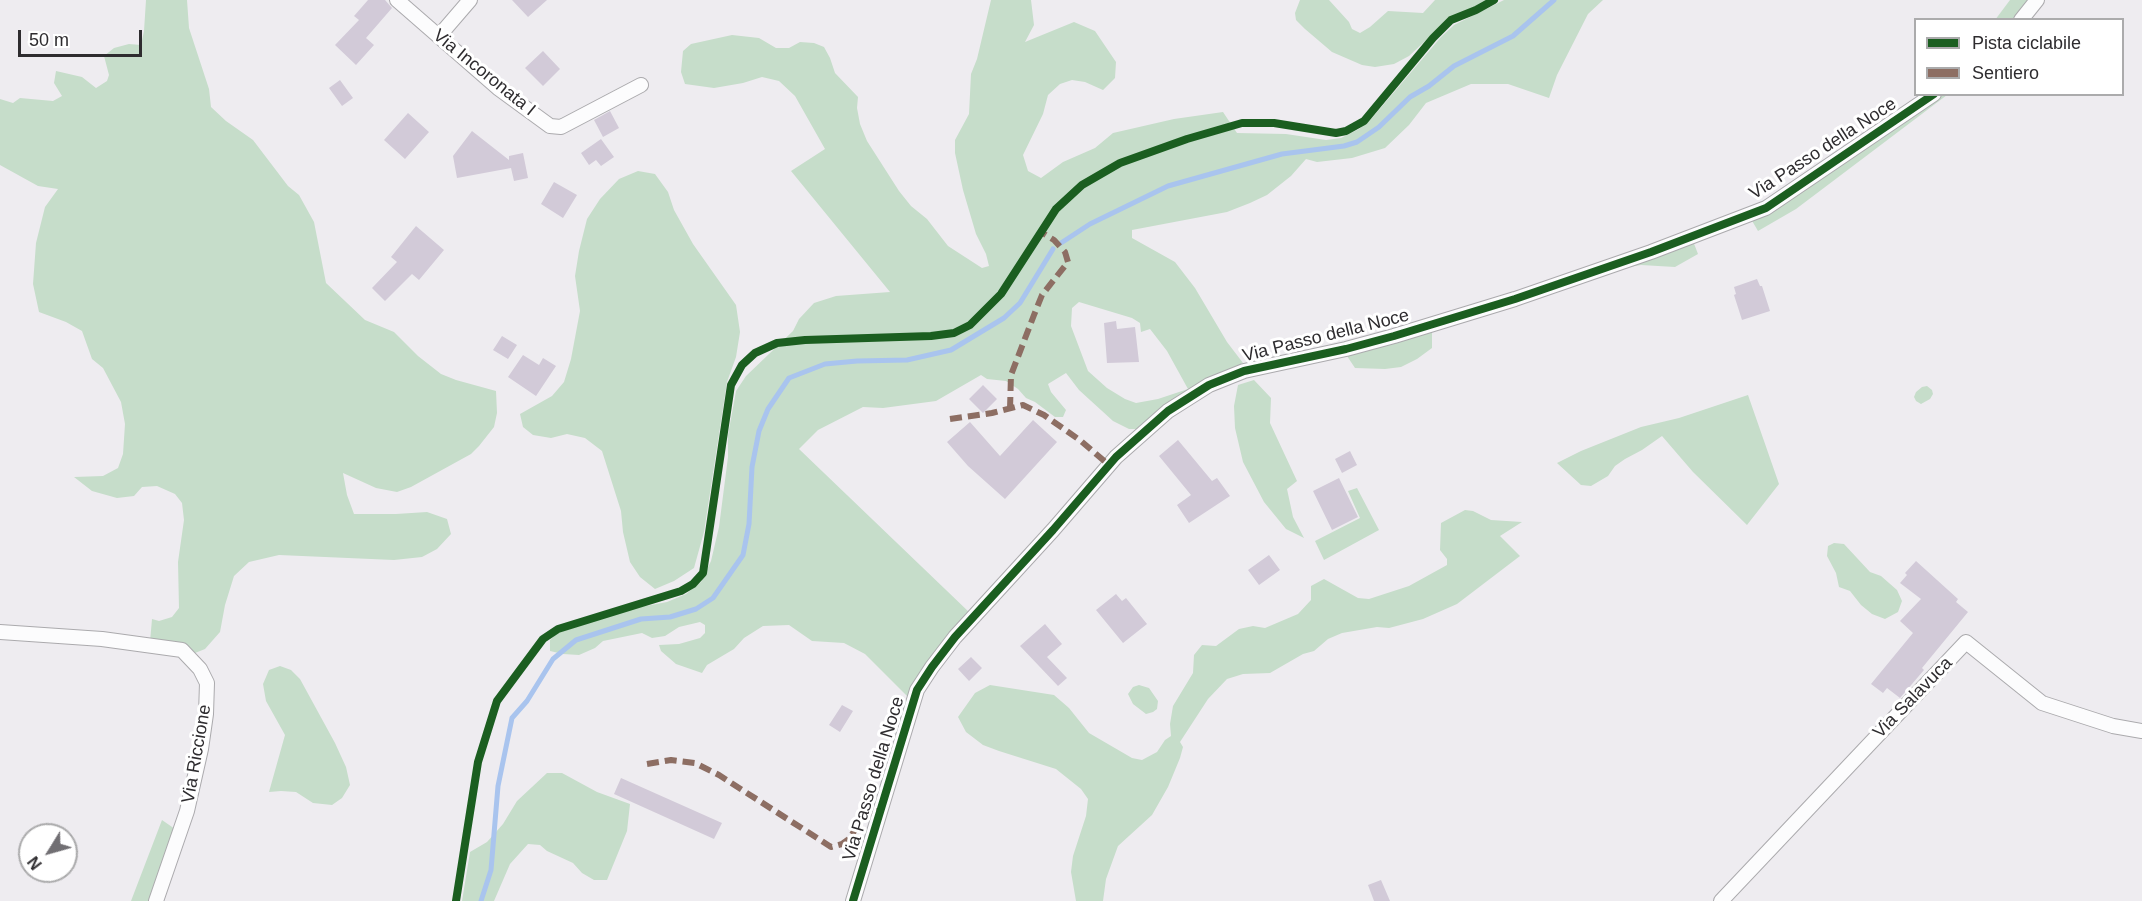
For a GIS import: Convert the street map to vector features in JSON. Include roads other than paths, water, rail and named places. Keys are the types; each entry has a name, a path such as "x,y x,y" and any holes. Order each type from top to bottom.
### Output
{"street":[{"name":"Via Incoronata I","path":"397,0 498,88 550,126 561,127 641,85"},
{"path":"439,36 470,0"},
{"path":"2023,18 2037,0"},
{"name":"Via Passo della Noce","path":"853,901 917,690 955,637 1116,457 1168,411 1209,386 1244,371 1346,349 1515,299 1651,252 1766,208 1931,96"},
{"name":"Via Riccione","path":"0,632 102,639 182,650 200,669 207,683 206,714 201,749 187,811 156,901"},
{"name":"Via Salavuca","path":"1721,901 1966,642 2042,703 2113,726 2142,731"}],"waterway":[{"path":"1061,243 1090,224 1168,186 1282,154 1344,146 1357,142 1379,127 1410,97 1429,86 1454,66 1513,36 1554,0"},
{"path":"481,901 491,870 498,786 512,718 527,701 553,659 576,640 641,619 670,617 696,609 713,598 743,555 749,524 752,467 759,431 768,409 789,378 825,364 907,360 951,350 1004,318 1020,303 1053,249"}]}
